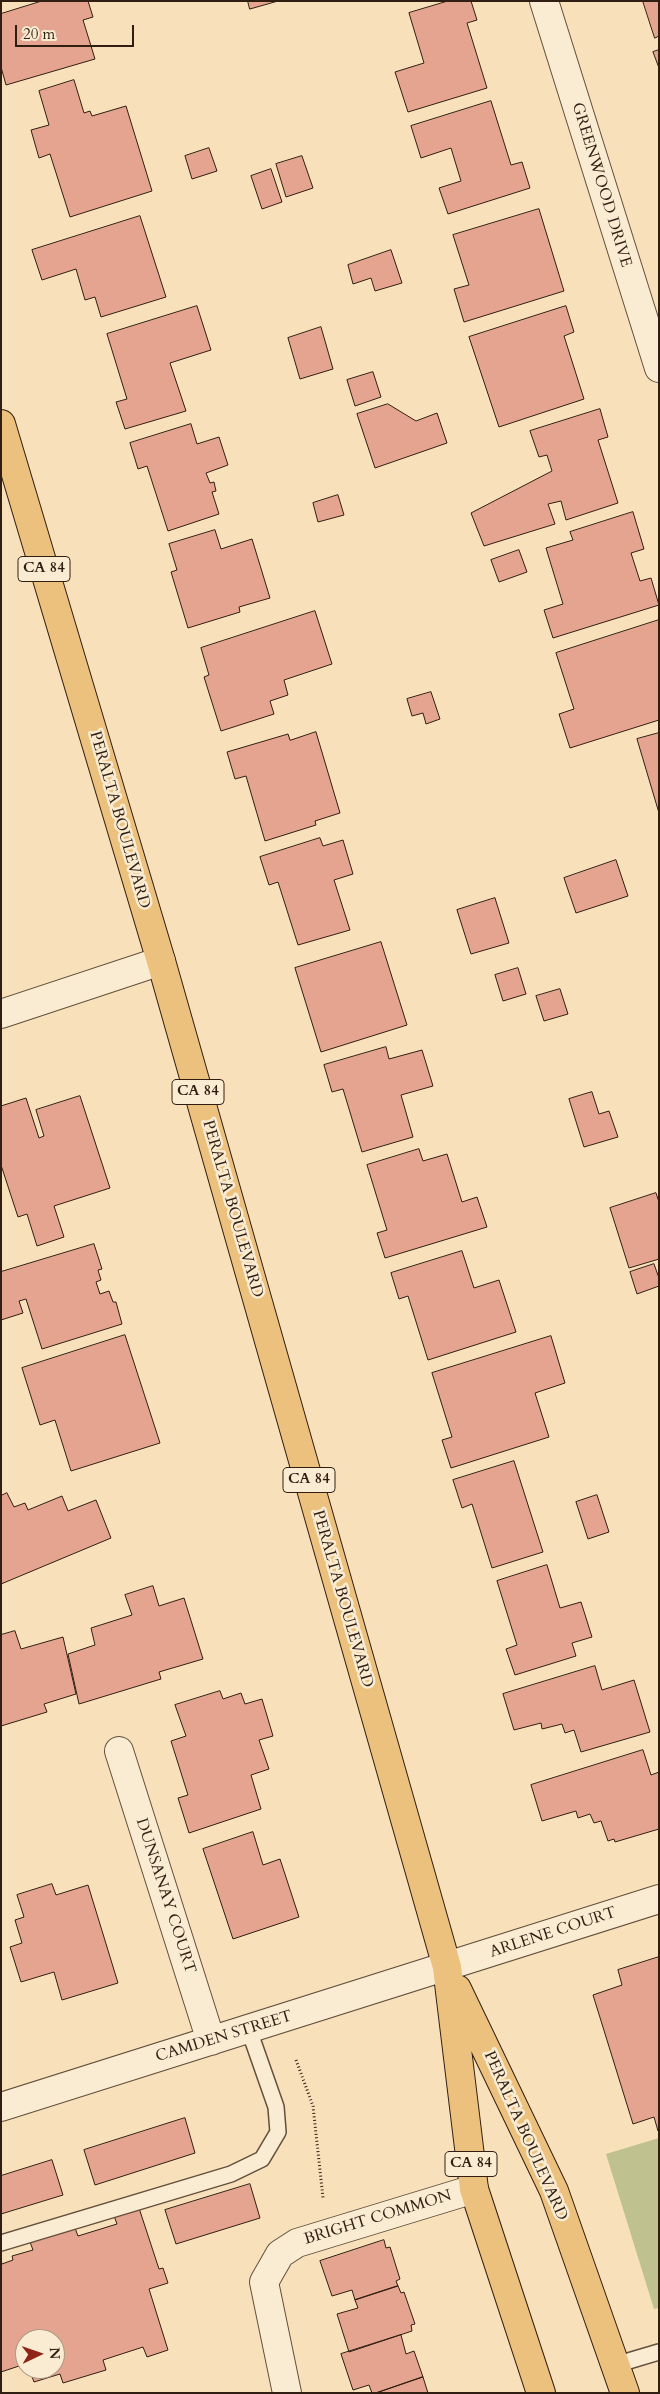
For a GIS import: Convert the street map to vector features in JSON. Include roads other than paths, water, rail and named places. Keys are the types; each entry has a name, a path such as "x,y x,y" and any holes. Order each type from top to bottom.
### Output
{"main road":[{"name":"PERALTA BOULEVARD","path":"1,424 161,961 447,1967 474,2189 541,2393"},
{"name":"PERALTA BOULEVARD","path":"447,1967 554,2191 625,2393"}],"street":[{"name":"GREENWOOD DRIVE","path":"544,1 659,368"},
{"path":"1,1014 161,961"},
{"name":"DUNSANAY COURT","path":"119,1751 211,2041"},
{"name":"ARLENE COURT","path":"447,1967 659,1899"},
{"name":"CAMDEN STREET","path":"1,2107 447,1967"},
{"name":"BRIGHT COMMON","path":"287,2393 264,2282 280,2254 297,2243 474,2189"}],"lane":[{"path":"1,2244 231,2174 262,2159 278,2132 276,2107 249,2030"},
{"path":"615,2365 659,2352"}]}
